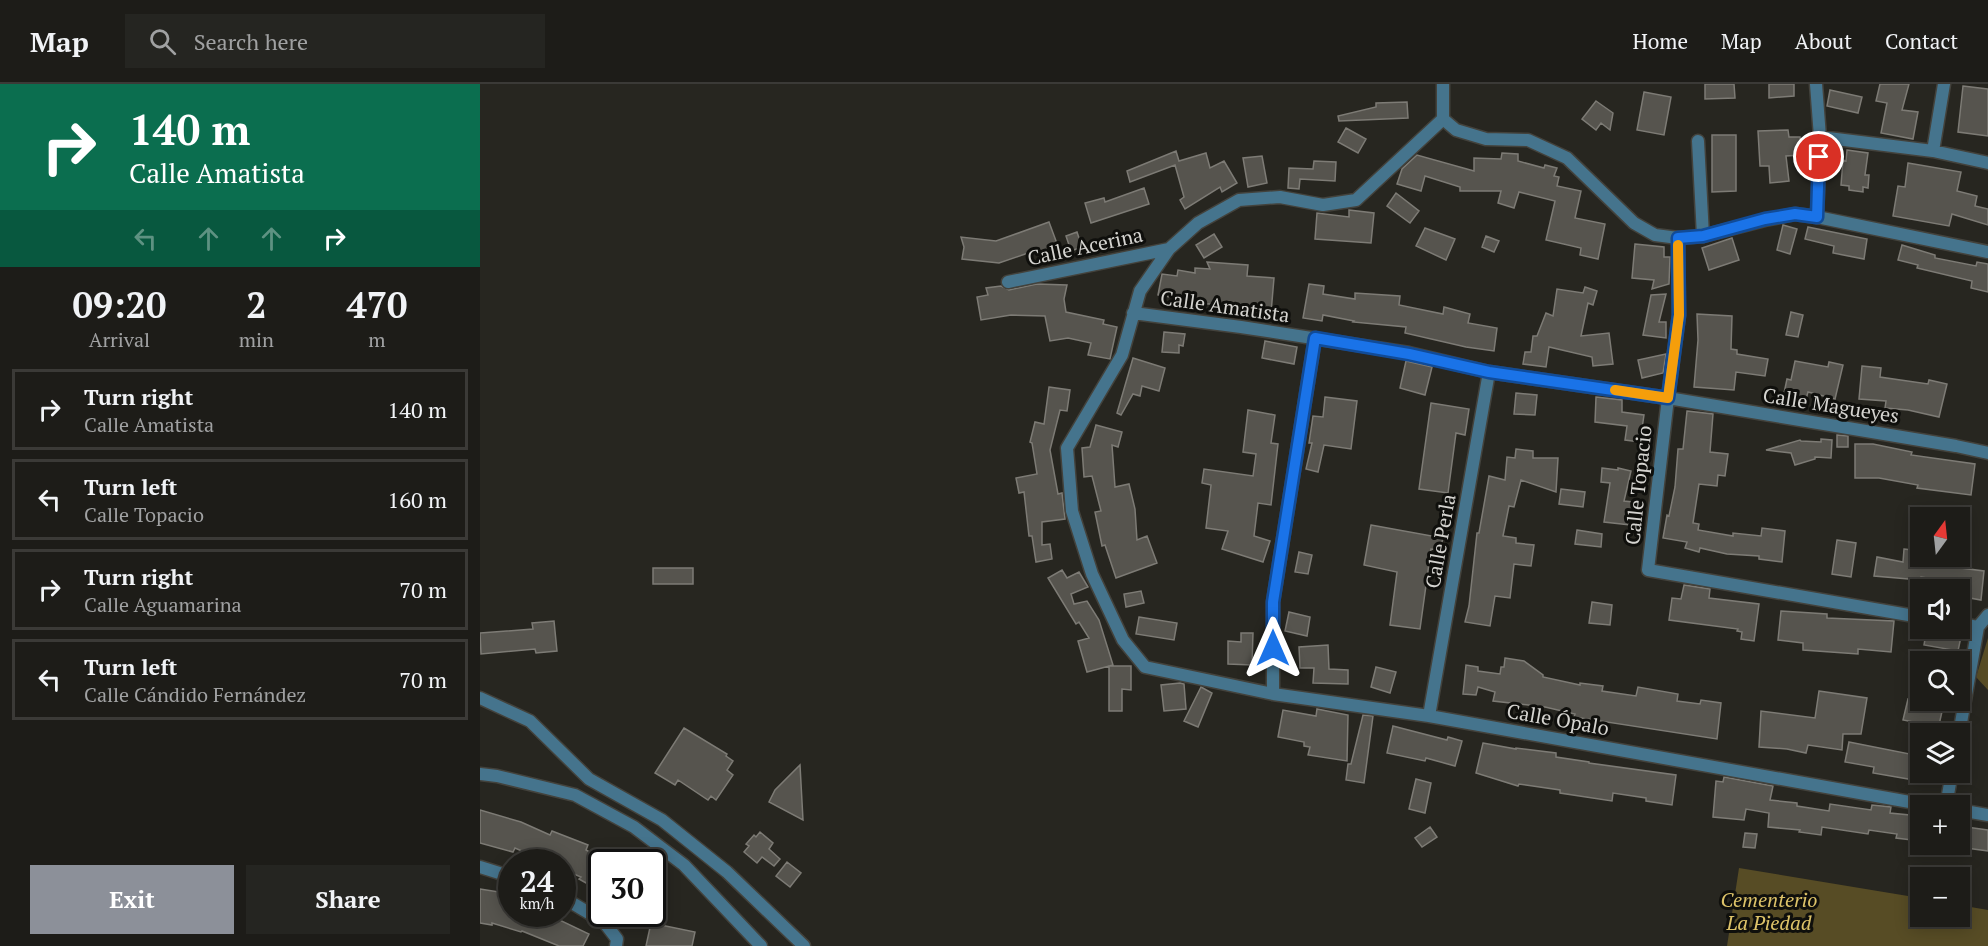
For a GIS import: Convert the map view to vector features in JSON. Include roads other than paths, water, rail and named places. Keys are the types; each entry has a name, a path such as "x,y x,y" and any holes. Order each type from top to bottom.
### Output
{"street":[{"path":"1443,84 1443,119 1456,130 1486,139 1527,140 1566,158 1634,223 1655,235 1678,238 1703,236 1765,219 1795,214 1988,252"},
{"path":"1816,84 1820,137 1817,217"},
{"path":"1933,151 1944,84"},
{"name":"Calle Ópalo","path":"1443,119 1356,200 1323,206 1280,197 1239,200 1198,223 1169,249 1140,291 1122,355 1067,448 1072,511 1092,574 1124,640 1145,667 1273,694 1429,716 1910,802"},
{"path":"1820,137 1933,151 1988,163"},
{"path":"1698,141 1703,236"},
{"name":"Calle Topacio","path":"1678,238 1679,315 1648,570 1910,615"},
{"name":"Calle Acerina","path":"1008,282 1169,249"},
{"name":"Calle Amatista","path":"1132,314 1315,338 1409,354 1489,372 1668,398"},
{"path":"1273,694 1273,602 1315,338"},
{"name":"Calle Perla","path":"1429,716 1489,372"},
{"name":"Calle Magueyes","path":"1668,398 1988,453"},
{"path":"1961,723 1978,627 1988,615"},
{"path":"1970,625 1978,627"},
{"path":"480,698 530,721 589,779 671,828 727,872 804,946"},
{"path":"480,774 575,795 634,827 684,865 761,946"},
{"path":"1970,812 1988,815"},
{"path":"480,867 498,873"},
{"path":"576,905 604,922 617,939 616,946"}],"park label":[{"name":"Cementerio La Piedad","path":"1769,910"}]}
